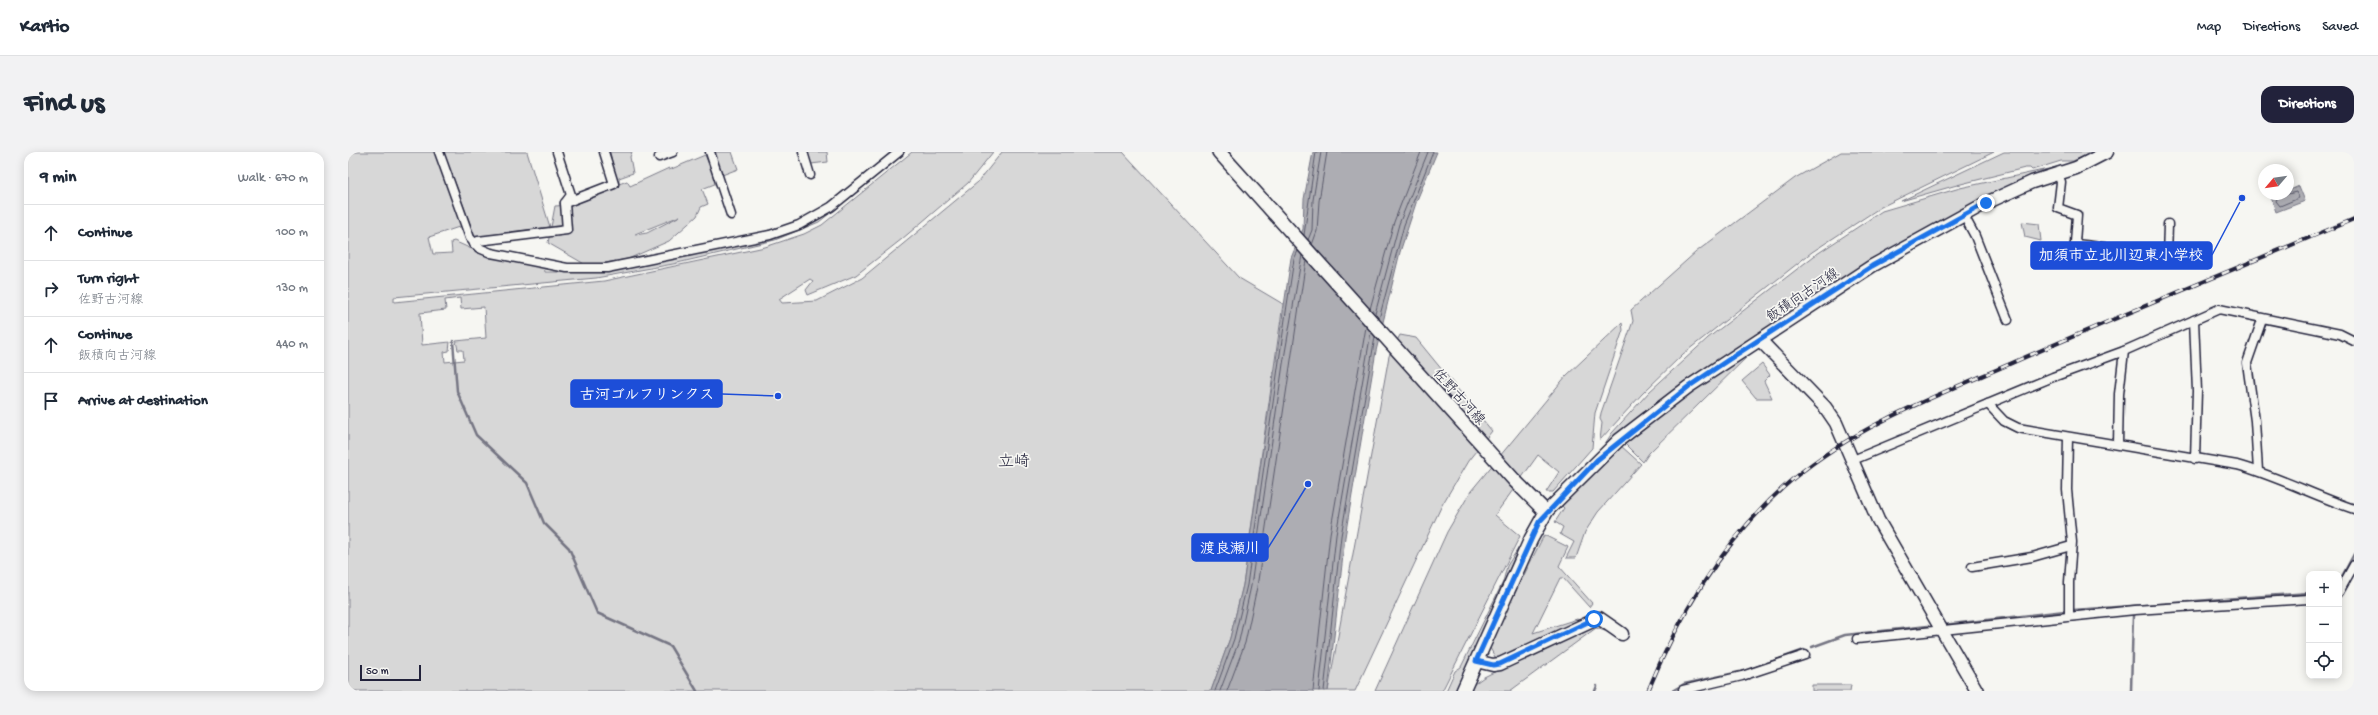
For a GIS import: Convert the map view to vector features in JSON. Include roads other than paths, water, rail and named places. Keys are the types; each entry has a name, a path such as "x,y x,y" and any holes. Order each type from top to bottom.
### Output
{"main road":[{"name":"佐野古河線","path":"1219,152 1541,508"},
{"name":"飯積向古河線","path":"1541,508 1619,440 1688,387 1872,266 1964,214 2015,189 2058,174 2107,152"},
{"path":"1760,340 1832,416 1853,460 1878,520 1976,691"},
{"path":"1463,691 1539,522 1541,508"},
{"path":"1476,661 1493,665 1500,664 1599,618 1622,634"}],"street":[{"path":"439,152 470,238 474,244 491,253 567,268 591,270 770,235 799,225 831,207 899,152"},
{"path":"474,244 478,241 567,230 565,203 571,195 557,152"},
{"path":"565,203 614,184 604,152"},
{"path":"659,157 673,152"},
{"path":"710,152 731,215"},
{"path":"803,152 810,175"},
{"path":"2058,174 2061,182 2058,208 2077,215 2074,256"},
{"path":"1964,214 1975,236 2008,320"},
{"path":"2075,244 2167,257 2168,224"},
{"path":"1853,460 1988,404 2124,351 2219,309 2262,320 2283,322 2340,334 2354,341"},
{"path":"2194,320 2197,391 2195,459"},
{"path":"2258,471 2255,421 2247,363 2262,320"},
{"path":"2118,444 2118,394 2124,351"},
{"path":"1988,404 2004,420 2018,428 2118,444 2258,471 2299,489 2354,510"},
{"path":"2068,437 2066,490 2071,546 2068,582 2069,616"},
{"path":"1972,567 2032,557 2071,546"},
{"path":"2342,587 2354,565"},
{"path":"1857,639 2069,616 2306,599"},
{"path":"1683,690 1742,676 1805,655"}],"water":[{"path":"1313,152 1437,152 1417,200 1400,252 1376,351 1345,537 1328,691 1211,691 1230,638 1243,585 1291,258 1303,229 1304,199"},
{"path":"2299,186 2305,201 2276,212 2272,200 2294,200 2294,188"}],"waterway":[{"path":"453,341 457,391 476,435 527,483 544,523 569,548 597,613 670,646 697,691"},
{"path":"2342,576 2354,554"},
{"path":"2195,601 2306,593"},
{"path":"2073,610 2189,602"},
{"path":"1943,625 2065,611"},
{"path":"2131,691 2133,615"},
{"path":"1812,647 1845,635 1928,626"},
{"path":"1751,669 1804,650"},
{"path":"1672,691 1684,684 1744,671"},
{"path":"1595,691 1597,686"}],"railway":[{"path":"1648,691 1675,632 1691,603 1708,576 1747,524 1794,478 1844,442 1926,400 2097,326 2354,219"}],"place":[{"name":"加須市立北川辺東小学校","path":"2242,198"},
{"name":"古河ゴルフリンクス","path":"778,396"},
{"name":"渡良瀬川","path":"1308,484"}],"district":[{"name":"立崎","path":"1014,460"}]}
